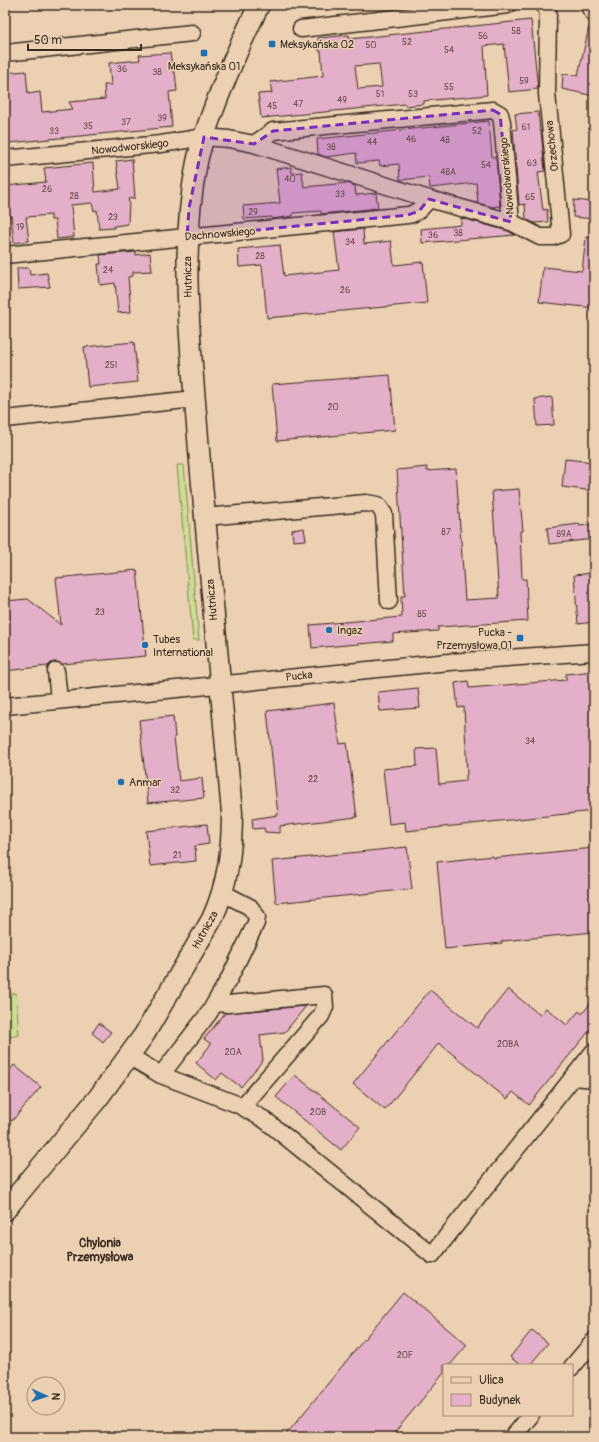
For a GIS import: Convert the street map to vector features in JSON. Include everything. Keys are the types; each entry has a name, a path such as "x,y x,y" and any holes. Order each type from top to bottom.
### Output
{"main road":[{"name":"Hutnicza","path":"5,1210 98,1098 144,1035 212,919 223,893 232,840 232,813 195,399 188,303 187,237 189,208 196,167 204,137 219,92 259,5"}],"street":[{"path":"301,30 508,5"},
{"name":"Orzechowa","path":"511,222 540,237 553,237 561,234 548,94 548,12 544,5"},
{"path":"588,5 594,14"},
{"path":"5,53 192,33"},
{"name":"Nowodworskiego","path":"5,159 161,144 204,137 229,139 254,144 429,199 511,222 502,122 500,114 493,110 273,131 254,144"},
{"name":"Dachnowskiego","path":"5,255 408,215 415,214 429,199"},
{"path":"5,419 195,399"},
{"path":"205,517 366,503 378,504 384,514 389,601"},
{"name":"Pucka","path":"5,706 449,662 594,652"},
{"path":"56,671 59,700"},
{"path":"161,1075 215,1003 229,979 256,923 257,917 250,907 223,893"},
{"path":"215,1003 228,1004 324,995 325,1007 321,1016 242,1107"},
{"path":"129,1056 161,1075 242,1107 265,1120 432,1255 594,1051"},
{"path":"574,1077 594,1079"},
{"path":"573,1366 594,1341"},
{"path":"513,1437 530,1416"}],"highlighted area":[{"path":"493,110 500,114 511,222 429,199 419,211 408,215 187,237 189,208 204,137 254,144 273,131"}],"green space":[{"path":"177,465 184,465 199,640 193,640"},
{"path":"16,993 19,1035 5,1038 5,995"}],"building":[{"path":"531,20 538,89 509,92 504,44 484,46 487,95 424,101 424,104 405,106 405,104 261,118 258,94 272,93 270,82 323,76 321,51 319,51 318,38 349,35 350,39","holes":["379,64 382,87 358,89 355,66"]},
{"path":"589,27 594,28 594,96 562,89 563,74 578,75"},
{"path":"170,53 173,72 175,72 177,91 169,92 172,127 9,143 5,108 5,73 26,71 28,94 40,92 42,112 73,109 69,102 105,99 104,85 111,85 109,63 140,60 139,55"},
{"path":"538,112 545,171 538,172 543,210 547,209 548,222 534,223 526,219 525,204 519,205 513,130 517,129 515,114"},
{"path":"489,121 492,157 496,157 500,206 492,207 478,203 476,183 430,188 429,177 400,180 399,164 380,166 379,161 357,163 356,153 326,157 318,154 317,139"},
{"path":"132,159 135,198 128,199 128,224 114,226 114,228 99,229 97,210 94,211 92,203 71,205 74,237 57,239 55,220 51,220 51,215 26,217 29,241 14,243 11,216 5,217 5,186 46,182 44,168 93,163 95,192 120,189 116,161"},
{"path":"291,167 292,173 302,172 304,187 347,183 355,186 356,195 376,193 378,208 321,214 321,211 293,213 293,216 272,219 272,217 244,219 243,206 280,203 276,169"},
{"path":"574,200 594,202 594,219 573,217"},
{"path":"461,218 508,231 515,235 422,243 421,229 461,225"},
{"path":"363,229 364,244 391,241 394,265 423,262 427,303 267,318 262,265 239,267 238,249 280,245 284,276 339,270 334,232"},
{"path":"586,237 594,238 594,308 539,302 543,267 582,271"},
{"path":"136,252 136,255 150,253 152,271 133,272 133,276 128,277 131,312 118,313 115,283 100,285 98,264 101,264 100,255"},
{"path":"17,268 29,268 30,275 47,273 50,287 18,289"},
{"path":"134,342 138,382 88,387 84,347"},
{"path":"390,375 395,430 277,441 272,384"},
{"path":"552,397 554,425 537,426 535,399"},
{"path":"565,459 594,462 594,491 562,487"},
{"path":"427,467 427,471 456,469 465,600 499,598 492,491 519,489 523,531 520,531 522,579 526,579 528,621 438,627 438,631 393,634 393,641 312,648 310,625 402,617 401,596 405,596 397,470"},
{"path":"579,524 580,526 594,524 594,539 549,544 547,528"},
{"path":"304,528 306,540 293,541 292,530"},
{"path":"137,570 146,656 63,664 55,662 48,666 5,671 5,601 28,599 61,625 56,578"},
{"path":"594,573 594,622 578,624 574,575"},
{"path":"594,671 594,811 406,831 405,822 389,824 383,769 417,766 416,749 436,748 439,784 466,781 464,707 458,708 455,683 468,681 469,688 566,680 566,674"},
{"path":"418,688 420,708 380,711 378,692"},
{"path":"334,703 340,744 347,743 357,817 280,826 280,833 265,832 264,828 253,829 252,819 278,815 267,711"},
{"path":"173,716 179,781 202,778 204,798 148,803 139,720"},
{"path":"207,824 209,844 195,846 196,861 150,866 146,831"},
{"path":"407,847 412,889 276,903 272,861"},
{"path":"594,848 594,932 502,941 502,943 445,949 437,862"},
{"path":"508,989 540,1015 546,1008 567,1025 579,1011 582,1014 594,999 594,1025 529,1105 513,1092 507,1099 439,1043 385,1110 353,1084 430,990 477,1028"},
{"path":"306,1006 285,1032 260,1035 263,1060 241,1087 222,1073 216,1080 196,1063 211,1044 204,1039 225,1013"},
{"path":"99,1023 111,1032 103,1042 92,1033"},
{"path":"14,1065 41,1087 12,1121 5,1115 5,1076"},
{"path":"295,1075 360,1127 341,1150 276,1097"},
{"path":"403,1292 467,1345 451,1364 443,1364 443,1374 391,1437 284,1437"},
{"path":"532,1330 548,1343 531,1364 519,1364 510,1357"}],"place":[{"name":"Meksykańska 02","path":"272,44"},
{"name":"Meksykańska 01","path":"204,53"},
{"name":"Ingaz","path":"329,630"},
{"name":"Pucka - Przemysłowa 01","path":"520,638"},
{"name":"Tubes International","path":"145,645"},
{"name":"Anmar","path":"121,782"}],"district":[{"name":"Chylonia Przemysłowa","path":"100,1250"}]}
